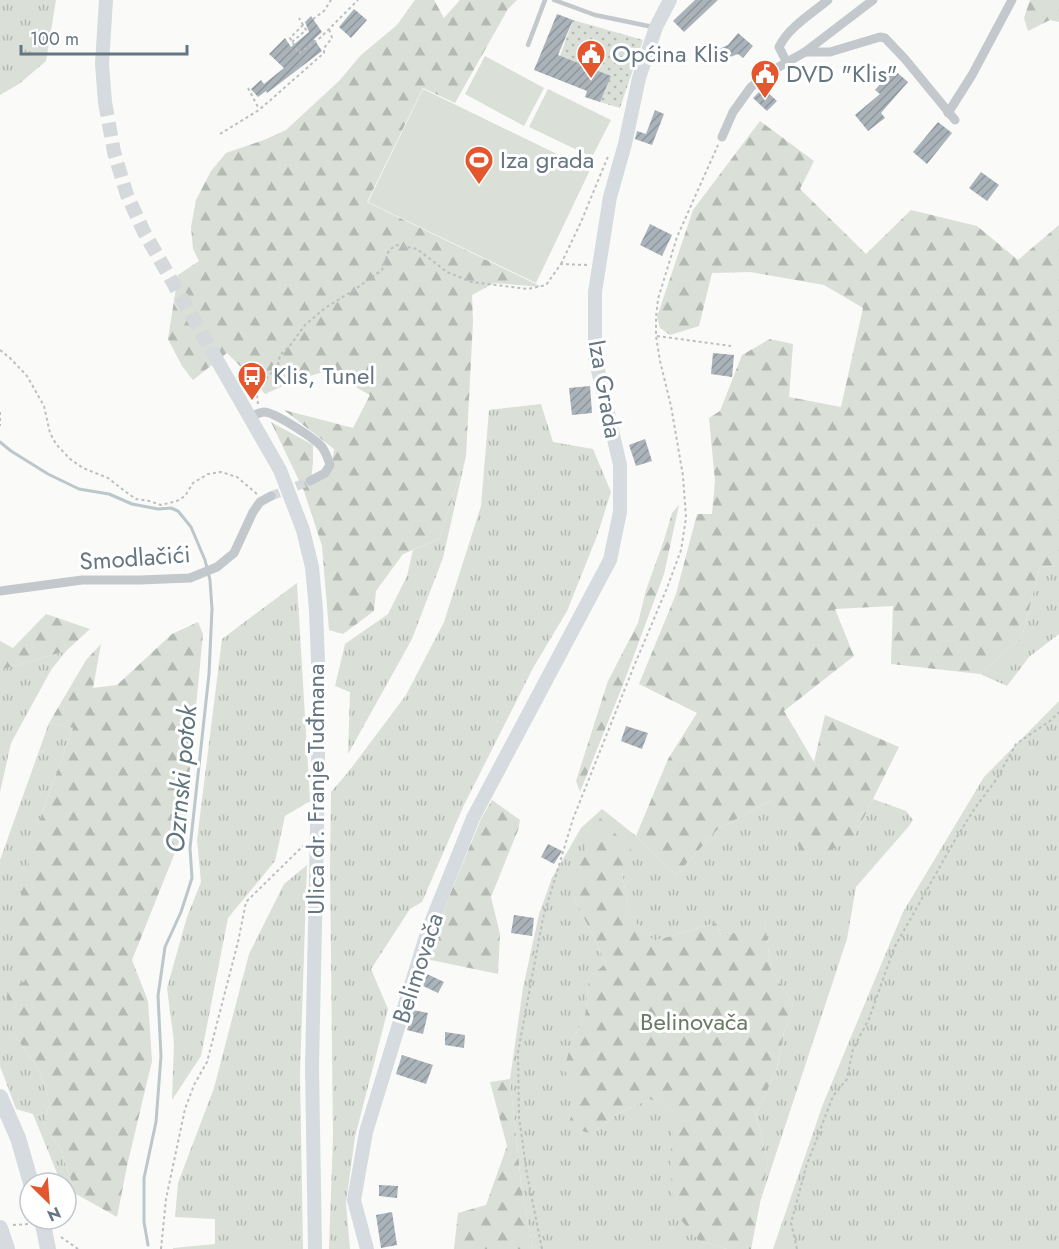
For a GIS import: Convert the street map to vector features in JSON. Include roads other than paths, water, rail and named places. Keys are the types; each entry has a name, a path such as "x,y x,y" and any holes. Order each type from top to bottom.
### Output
{"highway":[{"path":"0,1097 18,1138 28,1171"},
{"path":"0,1228 7,1249"},
{"path":"44,1231 48,1249"}],"street":[{"path":"105,102 102,64 106,0"},
{"name":"Iza Grada","path":"535,701 610,560 620,512 620,465 595,357 595,292 610,197 625,144 639,78 656,27 670,0"},
{"path":"787,63 779,47 784,38 828,0"},
{"path":"722,137 733,112 751,87 770,72 805,52 873,0"},
{"path":"805,52 830,52 880,37 885,38 951,116 1012,0"},
{"name":"Ulica dr. Franje Tuđmana","path":"213,353 255,415 292,500 303,530 312,567 319,687 312,1067 315,1249"},
{"path":"255,415 266,412 276,414 321,446 330,465 320,477 310,481"},
{"name":"Smodlačići","path":"0,591 82,580 190,578 217,567 234,553 253,512 260,502 271,495"},
{"name":"Belimovača","path":"368,1249 354,1200 366,1132 428,930 473,818 535,701"}],"lane":[{"path":"528,45 545,0"},
{"path":"554,0 595,15 656,27"}],"waterway":[{"name":"Ozrnski potok","path":"0,442 48,474 79,489 109,494 132,504 158,509 171,508 178,511 191,527 205,560 210,580 212,609 209,674 190,848 192,878 181,912 165,947 158,996 161,1056 156,1122 144,1178 144,1222 148,1245"}],"tunnel":[{"path":"105,102 114,152 127,195 144,232 213,353"},
{"path":"271,496 310,481"}],"place":[{"name":"Općina Klis","path":"591,80"},
{"name":"DVD \"Klis\"","path":"765,100"},
{"name":"Iza grada","path":"479,186"},
{"name":"Klis, Tunel","path":"252,402"}],"park label":[{"name":"Belinovača","path":"694,1022"}]}
